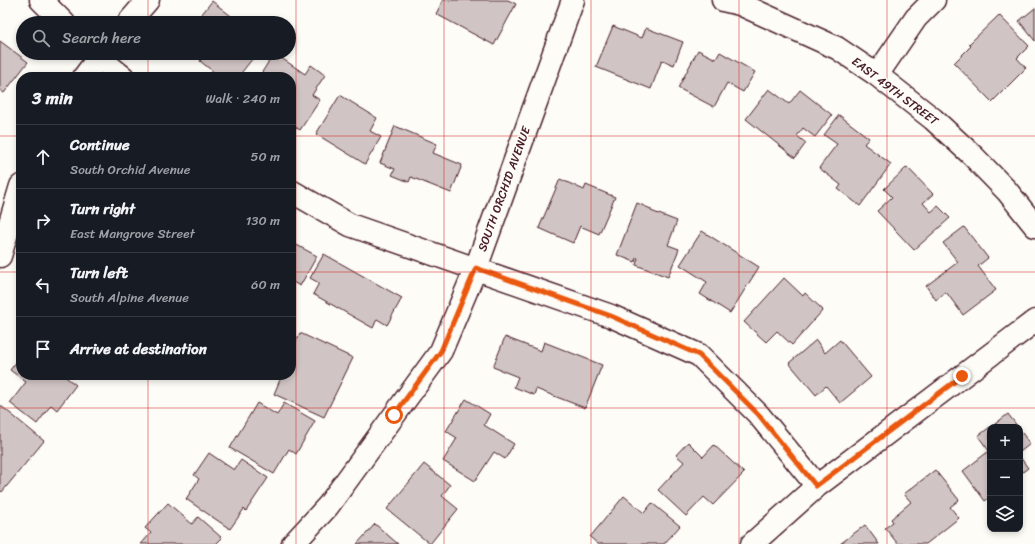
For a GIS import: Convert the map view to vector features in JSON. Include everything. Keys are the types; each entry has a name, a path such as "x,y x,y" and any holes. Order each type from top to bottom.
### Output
{"street":[{"path":"41,0 57,16"},
{"path":"134,16 148,0"},
{"name":"SOUTH ORCHID AVENUE","path":"293,544 328,506 441,351 476,268 573,0"},
{"name":"EAST 49TH STREET","path":"724,0 740,4 837,48 877,75 933,119 972,155 1007,191 1035,226"},
{"path":"877,75 916,18 934,0"},
{"path":"87,72 95,60"},
{"path":"104,60 118,72"},
{"path":"296,194 350,225 611,316 699,355 758,414 816,486"},
{"path":"0,256 16,203"},
{"path":"752,544 816,486 1035,321"}],"building":[{"path":"443,0 508,0 516,4 494,45 436,14"},
{"path":"212,1 231,16 200,16"},
{"path":"1035,8 1035,41 1019,21"},
{"path":"999,15 1029,46 1017,58 1026,68 992,102 954,63 971,46 969,44"},
{"path":"613,26 642,38 646,28 683,42 674,65 662,60 651,89 596,67"},
{"path":"0,41 16,53 16,60 25,60 28,62 20,72 16,72 16,78 4,93 0,90"},
{"path":"698,50 716,59 720,52 755,72 743,92 727,83 714,107 678,88"},
{"path":"251,60 242,72 214,72 200,61"},
{"path":"270,60 284,60 305,74 311,65 325,75 312,95 320,100 300,130 296,127 296,72 262,72"},
{"path":"769,89 789,104 800,90 832,115 815,137 803,128 797,136 806,143 795,158 746,119"},
{"path":"340,95 377,118 370,131 381,137 365,164 316,134"},
{"path":"839,115 869,138 864,144 891,164 860,206 838,189 841,185 819,168 837,144 824,135"},
{"path":"395,126 437,144 433,153 462,165 451,193 411,177 409,182 392,175 395,169 380,163"},
{"path":"907,167 933,194 923,203 931,212 938,206 950,218 914,250 877,211 892,197 884,189"},
{"path":"560,179 584,190 586,185 615,197 599,234 580,226 573,243 539,228"},
{"path":"637,203 651,209 651,211 677,221 668,245 679,249 668,277 636,265 638,258 636,258 635,262 617,255"},
{"path":"964,227 988,258 978,266 996,290 963,315 946,292 936,300 926,286 958,262 943,243"},
{"path":"702,231 759,267 730,313 700,294 707,282 680,265"},
{"path":"296,245 317,256 300,286 296,284"},
{"path":"324,254 402,298 387,325 377,319 373,328 313,294 319,283 310,278"},
{"path":"784,278 803,296 805,293 823,310 792,345 777,331 766,342 744,322"},
{"path":"300,333 353,358 324,417 274,394 280,380 296,380 296,342"},
{"path":"505,337 541,351 544,342 602,365 585,408 536,389 534,395 514,387 518,377 493,367"},
{"path":"816,340 825,353 840,340 871,377 840,403 826,386 816,395 789,363"},
{"path":"16,362 16,374 10,370"},
{"path":"23,380 70,380 76,385 57,410 51,405 37,424 10,403 26,382"},
{"path":"466,399 490,414 484,425 514,444 505,459 494,452 475,481 443,461 457,438 446,431"},
{"path":"257,403 277,415 284,403 315,421 296,454 289,449 274,474 230,448"},
{"path":"0,405 44,441 2,492 0,490"},
{"path":"1008,414 1016,424 995,424"},
{"path":"987,429 987,448 978,436"},
{"path":"1023,434 1030,444 1023,450"},
{"path":"688,442 703,457 714,445 744,473 713,505 704,497 686,516 658,490 684,462 676,455"},
{"path":"209,453 234,470 241,460 268,478 246,511 244,509 230,529 186,499 199,479 194,475"},
{"path":"987,453 987,499 985,501 963,471"},
{"path":"1023,461 1028,468 1023,472"},
{"path":"424,464 450,485 442,496 458,509 430,544 387,509"},
{"path":"935,470 959,500 950,507 959,518 926,544 898,544 885,528 893,522 891,519 911,502 904,494"},
{"path":"624,496 644,513 652,503 680,526 664,544 598,544 590,537"},
{"path":"168,503 192,524 198,517 222,538 216,544 141,544 151,533 145,528"},
{"path":"375,524 398,544 357,544"},
{"path":"865,525 879,544 840,544"}],"route":[{"path":"394,415 441,351 476,268 611,316 699,355 758,414 816,486 962,376"}]}
